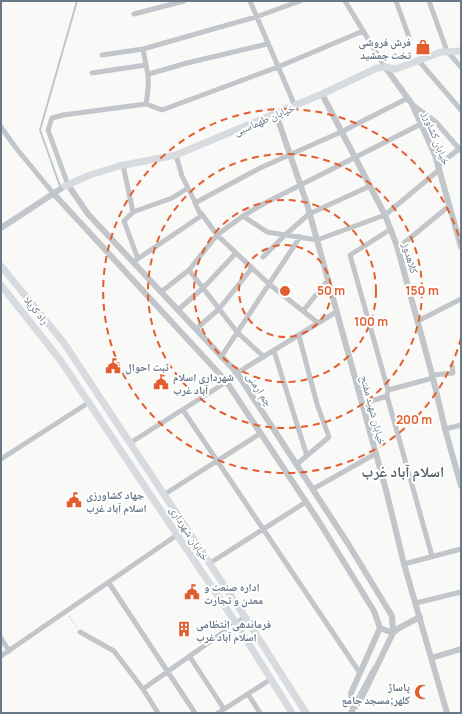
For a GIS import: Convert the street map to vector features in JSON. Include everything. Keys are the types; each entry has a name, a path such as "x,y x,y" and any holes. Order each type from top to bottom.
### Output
{"main road":[{"name":"خیابان طهماسبی","path":"67,185 90,175 123,165 176,155 295,106 377,68 385,67 396,69 418,60 448,51 461,50"},
{"name":"راه کربلا","path":"1,266 71,354"},
{"name":"راه کربلا","path":"1,285 61,361"},
{"path":"44,339 54,331"},
{"path":"61,361 71,354"},
{"name":"خیابان شهرداری","path":"71,354 210,563 306,713"},
{"name":"خیابان شهرداری","path":"61,361 236,623 292,713"}],"street":[{"path":"134,14 184,1"},
{"path":"250,1 267,44 295,106"},
{"path":"102,55 144,49 256,16 300,1"},
{"path":"345,1 385,67"},
{"path":"396,1 409,36"},
{"path":"429,1 448,51 461,67"},
{"path":"1,228 67,185 48,130 52,118 62,115 146,104 162,110 278,67 363,31"},
{"path":"149,74 187,63 267,44"},
{"path":"144,49 149,74 146,104"},
{"path":"418,60 461,110"},
{"path":"92,73 146,65"},
{"name":"خیابان کشاورز","path":"385,67 412,104 436,156 461,248"},
{"name":"کلاهدوز","path":"322,94 385,215 398,248 461,486"},
{"path":"195,203 260,168 341,132 408,98"},
{"path":"243,216 267,232 317,240 385,215 460,149 436,122 412,104"},
{"name":"خیابان شهید مفتح","path":"276,114 301,186 317,240 386,490 404,564 447,713"},
{"path":"161,292 189,270 217,235 243,216 263,204 421,124"},
{"path":"1,127 16,148 226,381 306,502 374,610 380,628 350,694 352,711"},
{"path":"176,155 182,176 188,188 201,216 135,260 124,221 133,212 172,198 188,188"},
{"path":"123,165 133,212"},
{"name":"چم ارمنی","path":"67,185 88,214 135,260 161,292 237,373 313,489 392,616 393,633"},
{"path":"263,257 309,214 370,186"},
{"path":"195,203 217,235 269,284 318,323"},
{"path":"398,248 449,206"},
{"path":"391,229 350,255 388,390 387,396 432,556"},
{"path":"221,356 300,237"},
{"path":"178,310 203,288 236,253"},
{"path":"196,329 219,309 252,268"},
{"path":"189,270 237,332 264,357"},
{"path":"303,311 328,280"},
{"path":"418,321 461,299"},
{"path":"130,443 183,410 237,373 336,312"},
{"path":"297,464 329,437 317,404 299,336"},
{"path":"274,351 307,456"},
{"path":"388,390 433,376 453,373 452,366"},
{"path":"362,404 387,396"},
{"path":"1,459 88,403"},
{"path":"183,410 360,674"},
{"path":"445,429 461,425"},
{"path":"164,494 261,433"},
{"path":"313,489 375,454"},
{"path":"210,563 306,502"},
{"path":"1,656 177,535"},
{"path":"404,564 461,549"},
{"path":"109,583 195,713"},
{"path":"416,603 461,592"},
{"path":"143,689 245,617"},
{"path":"352,711 359,703 393,633 399,628 420,618"},
{"path":"380,628 393,633"},
{"path":"80,632 114,650 143,689 158,713"},
{"path":"1,638 9,651"},
{"path":"431,658 461,649"},
{"path":"190,657 224,709"},
{"path":"218,713 271,679"},
{"path":"248,694 260,713"}],"path":[{"path":"66,612 80,632"}],"waterway":[{"path":"60,186 40,130 77,1"},
{"path":"354,703 374,666"}],"place":[{"name":"فرش فروشی تخت جمشید","path":"423,47"},
{"name":"ثبت احوال","path":"113,366"},
{"name":"شهرداری اسلام آباد غرب","path":"161,382"},
{"name":"جهاد کشاورزی اسلام آباد غرب","path":"74,500"},
{"name":"اداره صنعت و معدن و تجارت","path":"192,592"},
{"name":"فرماندهی انتظامی اسلام آباد غرب","path":"184,629"},
{"name":"پاساژ کلهر;مسجد جامع","path":"422,692"}],"district":[{"name":"اسلام آباد غرب","path":"403,471"}]}
